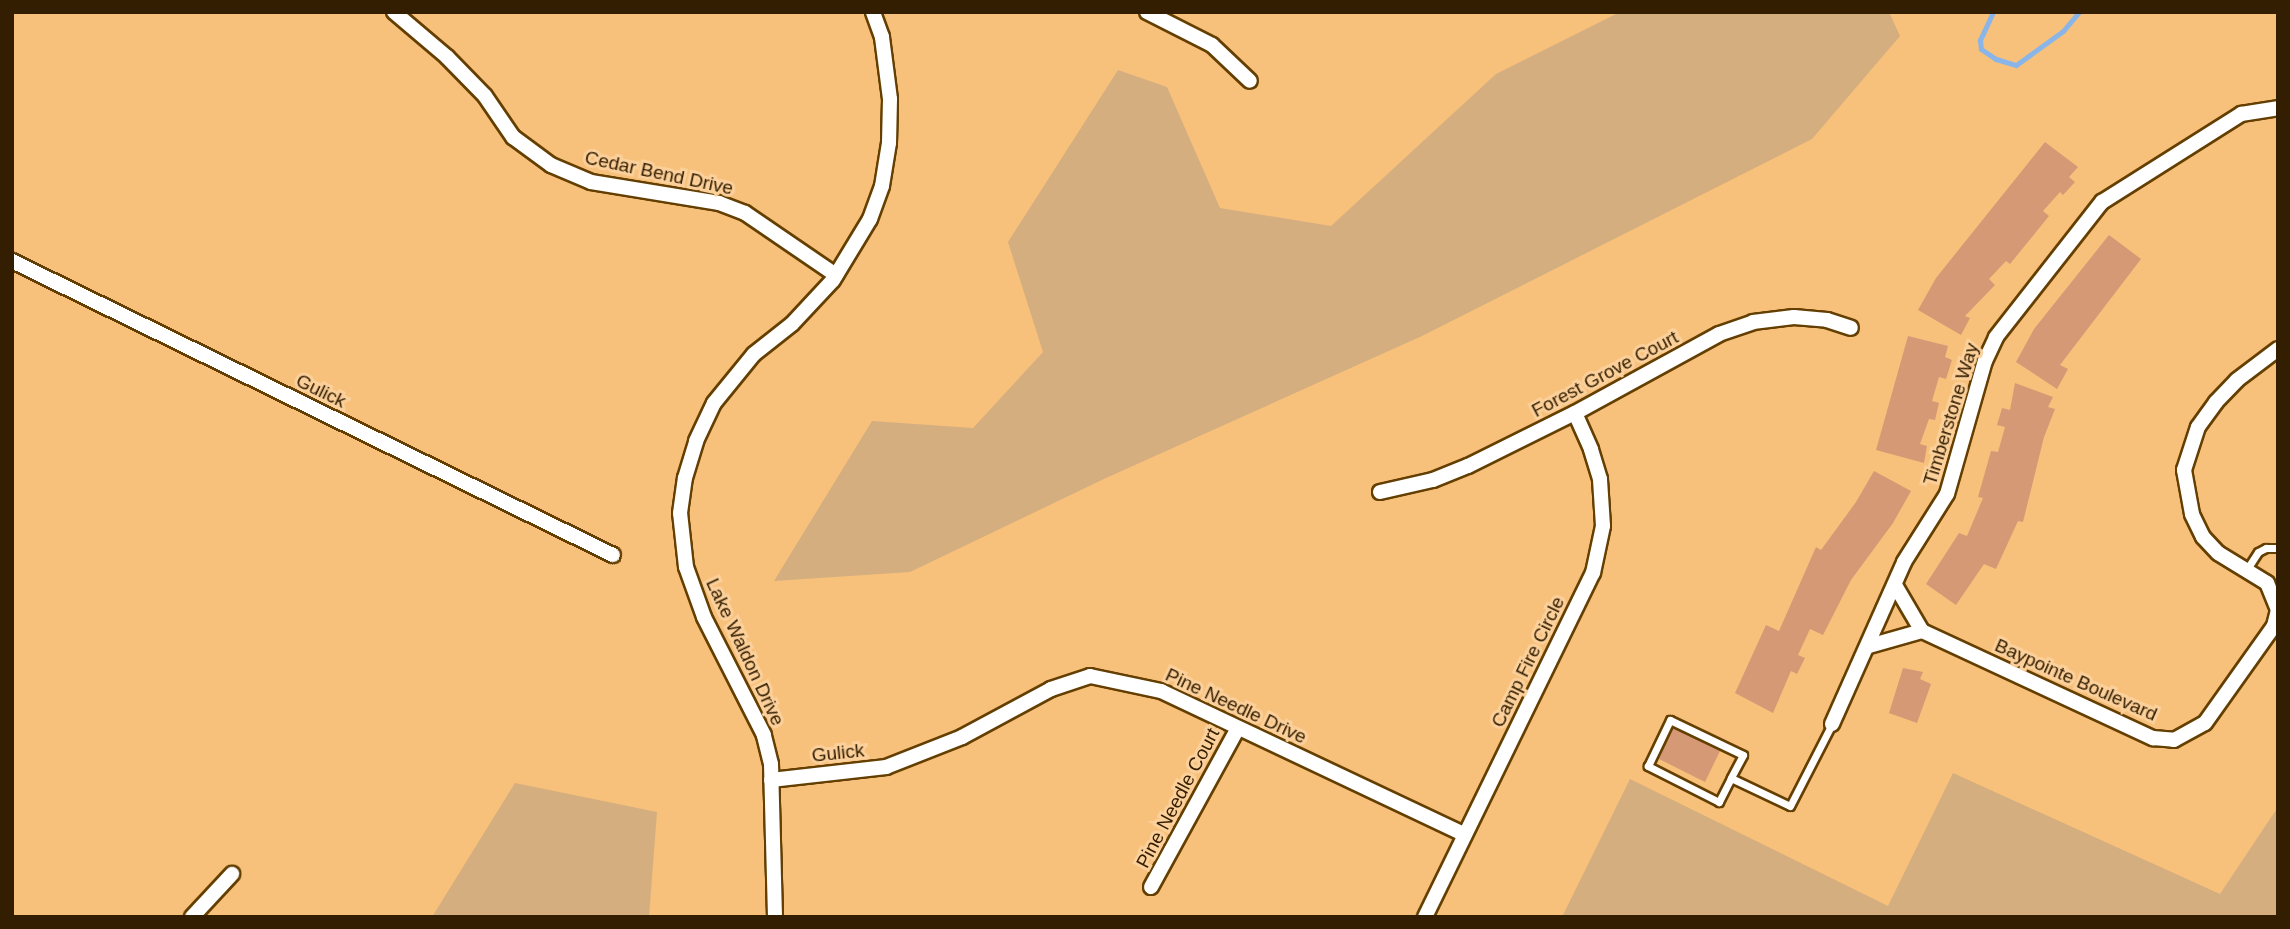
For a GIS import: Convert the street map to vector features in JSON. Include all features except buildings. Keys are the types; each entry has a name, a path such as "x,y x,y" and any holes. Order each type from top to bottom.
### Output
{"street":[{"name":"Cedar Bend Drive","path":"394,12 447,57 485,96 513,137 551,165 591,182 719,203 745,213 836,275"},
{"name":"Lake Waldon Drive","path":"775,917 771,780 764,735 704,617 686,567 680,513 685,478 696,441 714,403 754,354 792,324 836,275 870,219 882,186 890,143 890,99 882,37 873,12"},
{"path":"1147,12 1212,45 1250,81"},
{"name":"Timberstone Way","path":"1832,724 1869,646 1904,562 1947,494 1985,361 1996,337 2102,202 2241,114 2278,108"},
{"name":"Gulick","path":"12,261 613,555"},
{"name":"Forest Grove Court","path":"1380,492 1433,480 1575,413 1719,334 1753,322 1794,317 1827,320 1851,328"},
{"name":"Baypointe Boulevard","path":"1922,631 2153,738 2174,740 2205,723 2274,626 2277,604 2267,583 2218,553 2203,537 2192,514 2184,470 2198,427 2216,402 2237,380 2278,349"},
{"name":"Camp Fire Circle","path":"1425,917 1593,573 1603,526 1600,479 1591,449 1575,413"},
{"path":"1869,646 1922,631 1895,585"},
{"name":"Pine Needle Drive","path":"908,758 962,737 1051,689 1090,676 1161,691 1465,835"},
{"name":"Pine Needle Court","path":"1152,887 1238,728"},
{"name":"Gulick","path":"771,780 886,767 908,758"},
{"path":"192,917 232,874"}],"lane":[{"path":"2247,569 2258,552 2266,548 2278,548"},
{"path":"1670,720 1743,755 1731,778 1719,802 1648,766 1670,720"},
{"path":"1731,778 1790,806 1832,724"}],"shaded area":[{"path":"1620,12 1889,12 1900,36 1812,139 1422,336 1106,478 910,572 774,581 872,421 973,428 1043,352 1008,242 1118,70 1167,87 1220,208 1331,226 1496,74"},
{"path":"1953,773 2220,894 2278,807 2278,917 1562,917 1630,779 1888,906"},
{"path":"515,783 657,812 649,917 432,917"}],"waterway":[{"path":"1993,12 1980,40 1981,49 1996,59 2016,65 2063,31 2079,12"}]}
